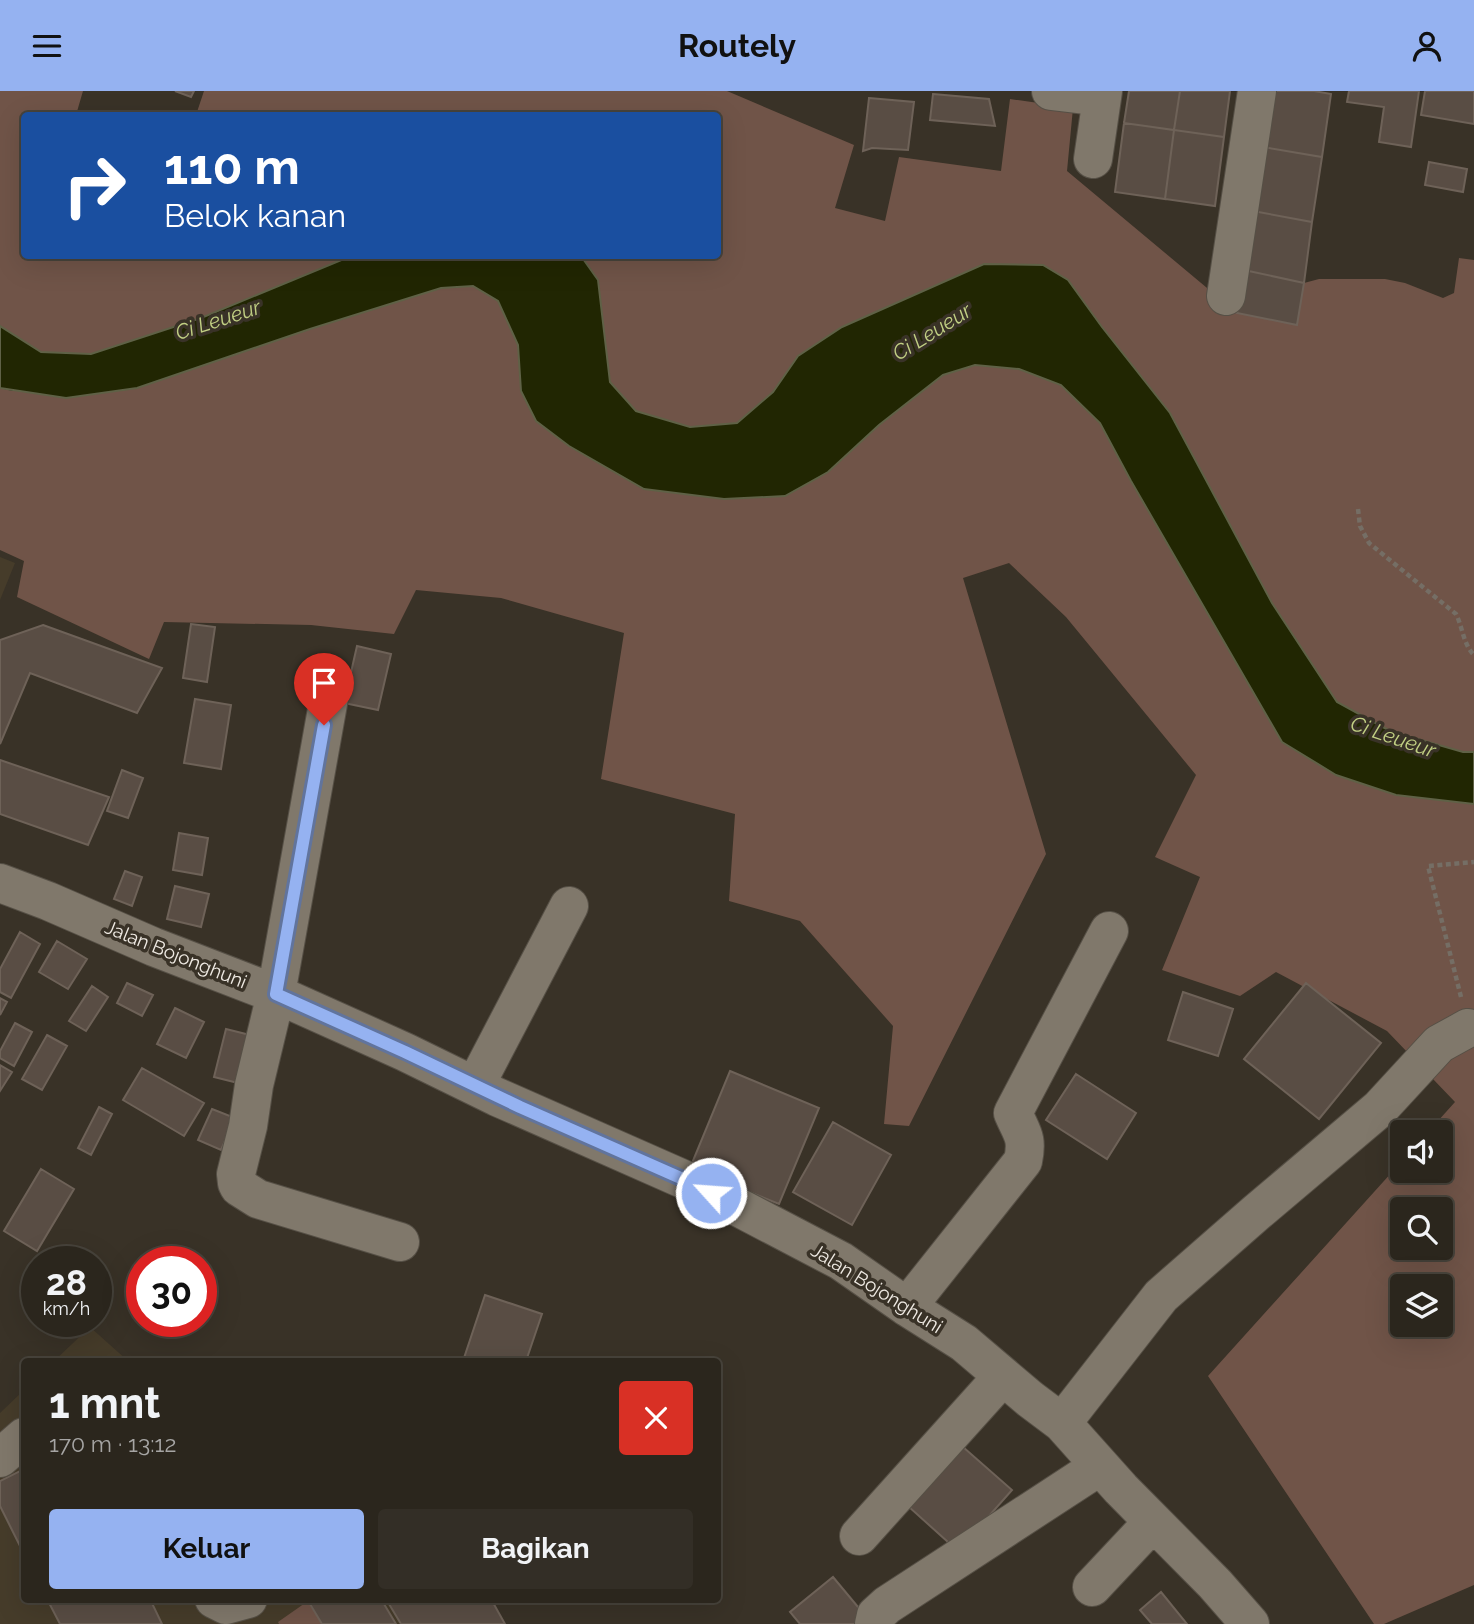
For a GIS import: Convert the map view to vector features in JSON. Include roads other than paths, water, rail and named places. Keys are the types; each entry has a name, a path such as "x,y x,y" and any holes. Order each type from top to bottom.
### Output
{"street":[{"path":"1051,91 1102,94 1093,159"},
{"path":"1226,296 1257,91"},
{"path":"329,698 276,994 254,1085 248,1126 236,1174 237,1183 243,1191 258,1199 400,1242"},
{"name":"Jalan Bojonghuni","path":"0,883 276,994 692,1183 841,1261 964,1343 1062,1423 1250,1624"},
{"path":"475,1086 569,906"},
{"path":"907,1307 1023,1161 1026,1145 1013,1113 1109,931"},
{"path":"1062,1423 1161,1296 1380,1108 1439,1044 1468,1028"},
{"path":"859,1536 1003,1376"},
{"path":"0,1458 21,1440"},
{"path":"874,1624 876,1615 887,1605 1100,1466"},
{"path":"1092,1587 1153,1522"}],"water":[{"name":"Ci Leueur","path":"344,259 583,259 598,280 610,382 636,411 690,427 737,423 773,392 798,356 842,327 984,264 1043,265 1068,280 1170,413 1272,603 1337,702 1390,731 1463,752 1474,752 1474,804 1396,795 1336,775 1282,742 1100,423 1061,385 1019,369 975,365 943,375 879,425 828,472 785,496 724,499 644,489 569,446 536,421 521,391 518,345 498,301 473,286 441,288 137,388 66,398 0,388 0,326 41,352 91,354 201,318"}]}
